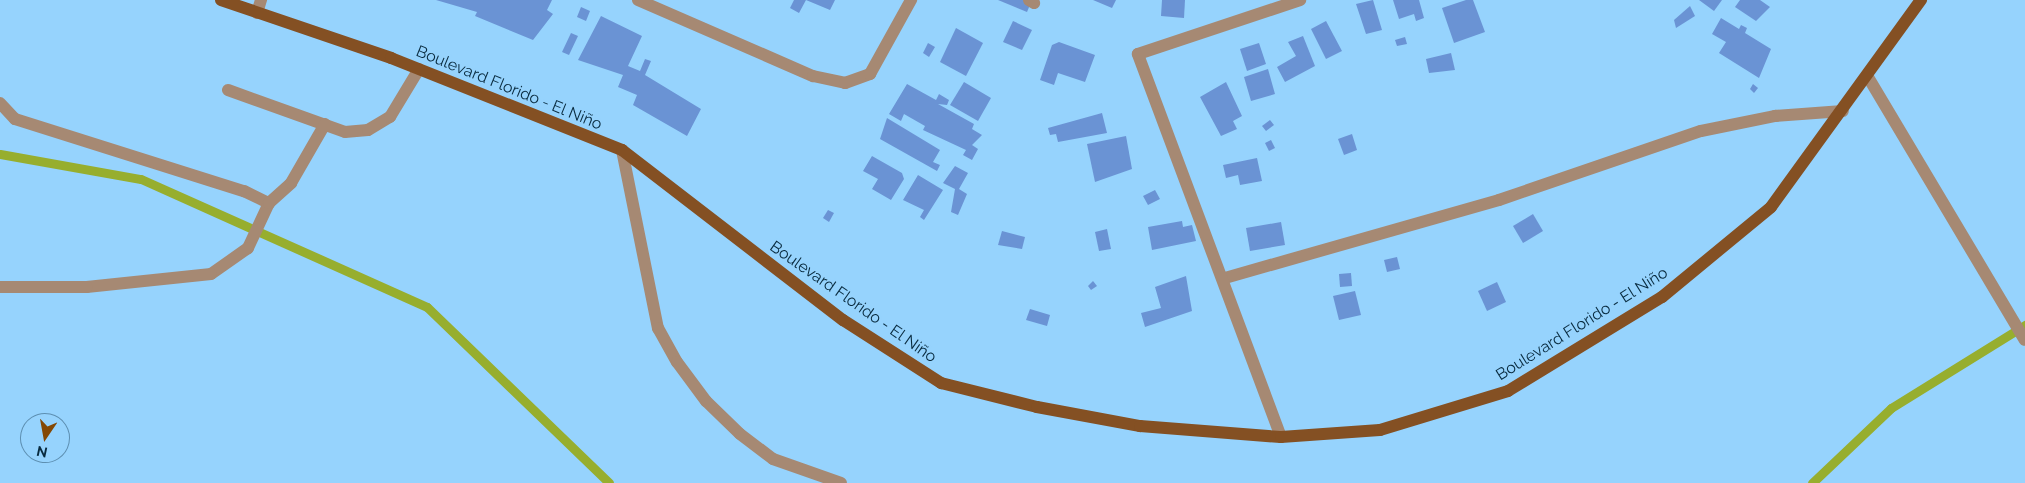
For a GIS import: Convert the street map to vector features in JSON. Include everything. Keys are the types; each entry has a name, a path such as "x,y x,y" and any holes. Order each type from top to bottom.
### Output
{"main road":[{"name":"Boulevard Florido - El Niño","path":"221,0 259,6 622,150 844,320 942,383 1037,407 1140,426 1281,437 1380,430 1508,391 1662,297 1771,207 1868,77 1921,0"}],"street":[{"path":"638,0 813,76 845,83 870,74 911,0"},
{"path":"1281,437 1225,278 1138,54 1300,0"},
{"path":"228,90 345,132 368,130 390,117 419,69"},
{"path":"1868,77 2025,340"},
{"path":"0,103 15,119 244,191 269,203"},
{"path":"1225,278 1499,200 1701,131 1775,116 1843,111"},
{"path":"0,287 88,287 211,274 248,248 269,203 291,183 325,124"},
{"path":"622,150 658,328 677,362 706,401 740,434 774,458 841,483"}],"building":[{"path":"436,0 552,0 547,10 553,14 533,40 475,16 477,12"},
{"path":"794,0 806,0 799,13 790,8"},
{"path":"806,0 835,0 830,10"},
{"path":"998,0 1032,0 1027,12"},
{"path":"1093,0 1116,0 1112,8"},
{"path":"1162,0 1185,0 1184,18 1161,16"},
{"path":"1373,0 1382,30 1366,34 1356,4"},
{"path":"1393,0 1419,0 1424,18 1416,21 1414,14 1399,19"},
{"path":"1466,0 1473,0 1485,32 1454,43 1442,8"},
{"path":"1699,0 1722,0 1714,11"},
{"path":"1740,0 1760,0 1770,7 1756,21 1735,7"},
{"path":"1690,6 1695,16 1676,28 1674,20"},
{"path":"581,7 590,11 586,21 577,17"},
{"path":"601,16 642,36 628,66 640,71 645,59 651,61 645,75 701,109 687,136 633,105 637,95 618,87 623,75 578,60"},
{"path":"1721,18 1739,29 1741,25 1747,28 1745,33 1771,49 1759,78 1719,53 1726,42 1712,34"},
{"path":"1013,21 1032,30 1022,50 1003,42"},
{"path":"1326,21 1342,51 1326,59 1311,29"},
{"path":"956,28 983,43 966,76 940,62"},
{"path":"571,33 578,36 569,55 562,52"},
{"path":"1303,36 1315,66 1285,82 1277,67 1296,56 1288,42"},
{"path":"1405,37 1407,44 1397,46 1395,40"},
{"path":"1059,42 1095,55 1085,82 1058,73 1054,85 1040,80 1052,45"},
{"path":"928,43 935,47 929,57 923,53"},
{"path":"1259,43 1266,64 1247,71 1240,49"},
{"path":"1451,53 1455,70 1429,73 1426,59"},
{"path":"1268,69 1275,94 1251,101 1244,77"},
{"path":"964,82 991,98 978,121 950,105"},
{"path":"1226,82 1242,116 1233,121 1237,129 1221,136 1200,97"},
{"path":"907,84 936,100 939,94 949,100 947,105 938,104 974,124 972,129 982,135 972,145 978,149 972,160 963,155 966,150 923,130 925,126 904,114 901,121 889,114"},
{"path":"1753,84 1758,88 1754,93 1750,89"},
{"path":"1102,113 1107,133 1058,142 1056,134 1050,135 1048,128"},
{"path":"887,118 940,150 933,162 940,165 937,171 880,139"},
{"path":"1270,120 1274,125 1266,131 1262,126"},
{"path":"1352,134 1357,150 1344,155 1338,139"},
{"path":"1126,136 1132,169 1095,182 1087,144"},
{"path":"1271,140 1275,148 1269,151 1265,143"},
{"path":"872,156 902,173 904,179 891,200 872,189 878,179 863,171"},
{"path":"1257,158 1262,181 1240,185 1238,175 1226,178 1223,165"},
{"path":"955,166 968,173 959,189 967,194 958,215 951,212 955,189 943,183"},
{"path":"918,175 943,190 924,220 920,217 924,210 903,200"},
{"path":"1155,190 1160,199 1148,205 1143,196"},
{"path":"828,210 834,213 829,222 823,218"},
{"path":"1533,214 1543,231 1523,243 1513,226"},
{"path":"1182,221 1183,227 1192,225 1196,241 1152,250 1148,227"},
{"path":"1281,222 1285,245 1250,251 1246,228"},
{"path":"1107,229 1111,249 1099,251 1095,232"},
{"path":"1002,231 1025,237 1022,249 998,245"},
{"path":"1397,257 1400,269 1387,272 1384,260"},
{"path":"1351,273 1352,286 1340,287 1339,274"},
{"path":"1186,276 1192,311 1145,327 1141,313 1161,308 1155,287"},
{"path":"1093,281 1097,286 1091,290 1088,286"},
{"path":"1497,282 1506,302 1487,311 1478,291"},
{"path":"1355,291 1361,315 1339,320 1333,296"},
{"path":"1030,309 1050,315 1047,326 1026,320"}],"waterway":[{"path":"0,154 141,179 427,307 609,483"},
{"path":"1812,483 1891,408 2025,325"}]}
